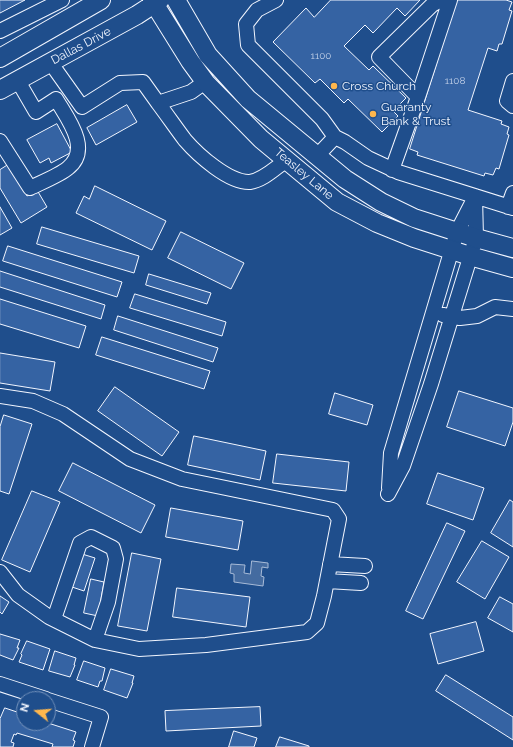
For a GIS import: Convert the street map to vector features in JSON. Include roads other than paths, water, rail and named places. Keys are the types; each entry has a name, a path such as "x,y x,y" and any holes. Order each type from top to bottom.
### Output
{"main road":[{"path":"0,58 101,0"},
{"name":"Teasley Lane","path":"176,0 208,55 248,99 345,179 381,202 414,218 513,248"},
{"name":"Teasley Lane","path":"156,1 190,61 205,82 261,139 337,202 377,223 414,238 513,268"},
{"name":"Dallas Drive","path":"0,90 137,15 156,1"}],"lane":[{"path":"0,31 47,3 62,0"},
{"path":"276,0 257,10 246,24 248,44 322,119 334,137 345,142 368,158 392,170 511,208 513,193"},
{"path":"418,97 380,57 432,5 441,0"},
{"path":"392,170 450,0"},
{"path":"47,3 59,24"},
{"path":"50,62 82,108 120,83 143,82 186,140 201,156 225,174 239,181 251,182 260,179 287,160"},
{"path":"18,80 36,112 70,91"},
{"path":"513,80 507,101 513,106"},
{"path":"158,103 191,92 205,82"},
{"path":"0,141 30,188 68,168 77,157 78,143 74,130 56,99"},
{"path":"317,156 334,137"},
{"path":"475,196 476,238 431,384 403,466 388,494 391,453 457,232 475,196"},
{"path":"433,312 460,318 477,316 495,307 513,309"},
{"path":"0,396 33,401 63,414 130,459 182,479 333,510 339,519 317,623 307,632 206,645 139,649 95,640 54,620 18,595 0,572"},
{"path":"54,620 80,543 91,537 113,548 116,558 108,602 95,640"},
{"path":"330,564 365,566"},
{"path":"327,581 361,583"},
{"path":"0,684 22,691"},
{"path":"56,702 101,717 92,747"}],"water":[{"path":"252,561 268,563 268,568 262,567 261,576 264,577 263,586 234,582 234,574 230,573 231,564 245,565 244,573 250,574"}],"place":[{"name":"Cross Church","path":"334,86"},
{"name":"Guaranty Bank & Trust","path":"373,114"}]}
